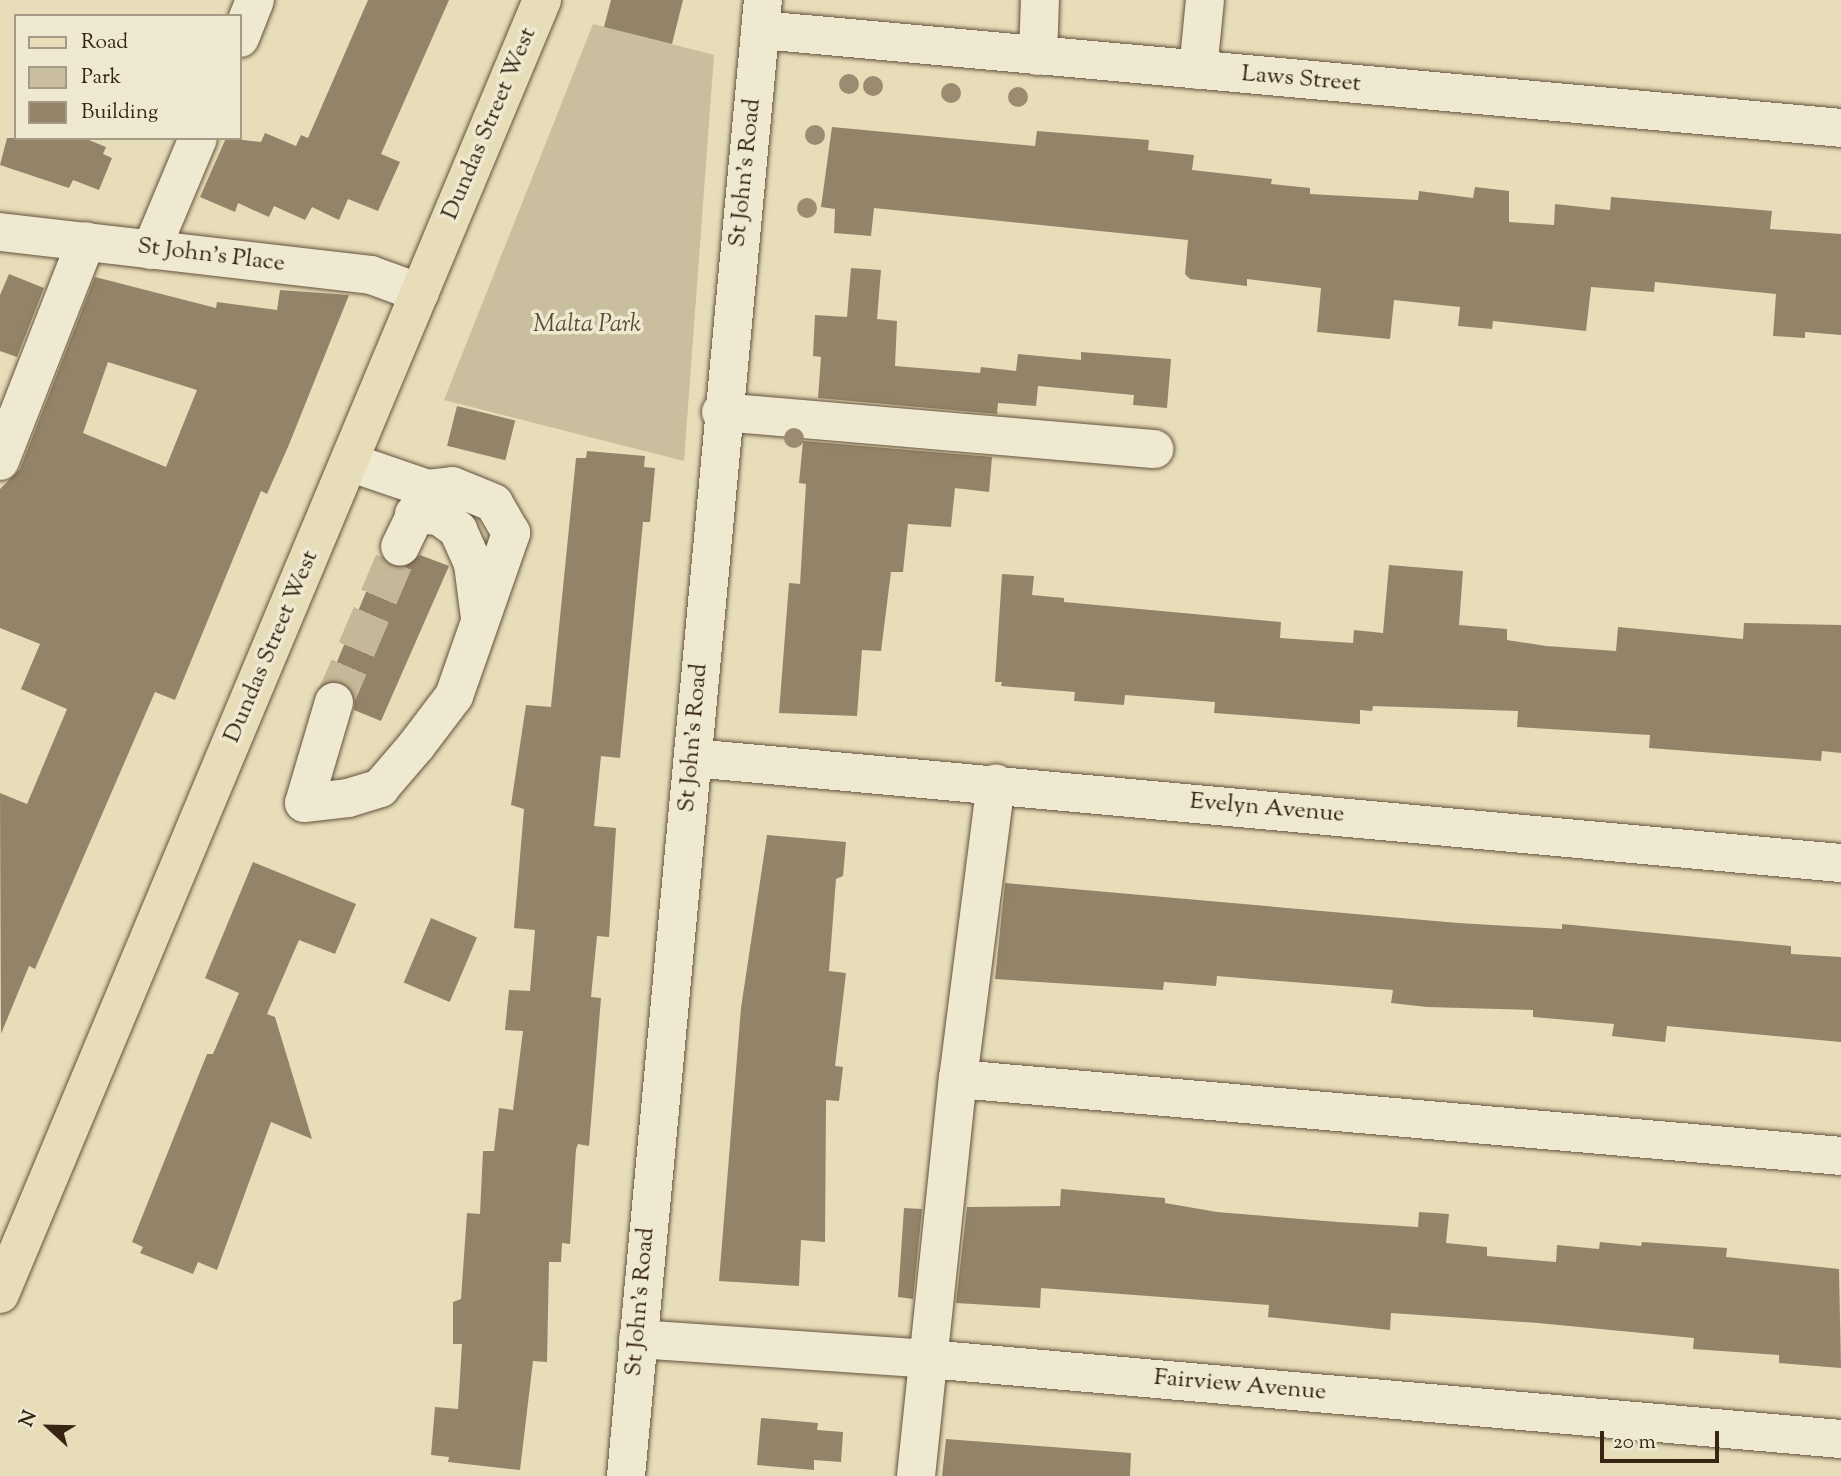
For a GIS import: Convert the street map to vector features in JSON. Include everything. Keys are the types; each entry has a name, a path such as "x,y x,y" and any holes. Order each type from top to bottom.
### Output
{"main road":[{"name":"Dundas Street West","path":"0,1294 542,0"}],"street":[{"path":"242,33 256,0"},
{"path":"1038,57 1040,0"},
{"path":"1198,70 1205,0"},
{"name":"Laws Street","path":"762,15 1038,57 1841,128"},
{"name":"St John's Road","path":"626,1476 721,412 762,15"},
{"path":"151,250 197,140"},
{"name":"St John's Place","path":"0,232 371,275 420,293"},
{"path":"0,461 86,240"},
{"path":"721,412 1154,449"},
{"path":"334,702 303,803 348,798 380,788 454,696 510,533 504,514 494,503 475,493 452,486 414,517 349,462"},
{"name":"Evelyn Avenue","path":"692,758 996,783 1841,863"},
{"path":"916,1476 958,1079 996,783"},
{"path":"958,1079 1841,1156"},
{"name":"Fairview Avenue","path":"638,1339 928,1359 1841,1439"}],"green space":[{"name":"Malta Park","path":"593,24 714,55 684,461 444,400"}],"building":[{"path":"368,0 449,0 381,154 400,162 378,211 348,199 339,220 312,207 305,220 274,206 269,217 238,203 235,212 200,197 225,140 261,142 265,133 296,146 301,135 308,138"},
{"path":"611,0 683,0 672,44 604,27"},
{"path":"832,127 1035,146 1037,131 1149,140 1148,150 1194,155 1192,170 1272,179 1271,184 1310,188 1310,194 1418,200 1419,191 1473,198 1475,187 1509,191 1509,222 1554,225 1555,204 1610,210 1611,197 1772,211 1770,229 1841,234 1841,335 1805,332 1805,338 1773,336 1776,294 1655,282 1654,292 1591,287 1586,331 1493,321 1492,329 1458,326 1460,307 1394,300 1390,339 1317,332 1321,288 1247,279 1247,286 1190,279 1185,274 1188,240 874,208 871,236 834,233 835,209 821,207"},
{"path":"7,138 89,140 106,147 103,154 112,158 99,190 73,180 69,188 0,165"},
{"path":"851,268 881,270 877,319 897,321 895,366 980,373 981,367 1016,371 1018,354 1081,360 1081,352 1171,359 1167,408 1133,405 1134,395 1038,386 1036,406 998,403 997,414 818,398 821,357 813,356 815,315 847,317"},
{"path":"9,274 44,288 17,357 0,351 0,295"},
{"path":"95,277 216,308 217,302 277,310 280,290 349,295 288,447 267,494 261,491 175,700 155,692 35,969 29,966 1,1034 0,793 27,804 67,709 21,689 40,644 0,628 0,489 20,469","holes":["108,362 197,390 166,467 83,433"]},
{"path":"457,406 515,421 505,460 447,446"},
{"path":"803,441 992,457 989,492 955,488 951,527 908,524 903,572 891,572 881,651 862,650 857,716 779,713 789,583 800,584 806,484 799,483"},
{"path":"587,451 645,456 644,467 655,468 650,522 643,522 620,758 601,756 594,826 616,828 609,937 597,936 591,997 601,998 589,1146 578,1144 576,1149 570,1244 562,1243 561,1262 549,1262 547,1362 533,1361 520,1470 448,1462 449,1457 431,1455 435,1407 458,1409 462,1344 453,1344 453,1302 461,1299 467,1213 480,1214 483,1151 494,1151 499,1108 513,1110 523,1031 505,1030 509,990 530,991 535,930 514,928 524,809 511,805 526,705 551,707 576,458 586,458"},
{"path":"420,555 449,566 381,721 354,710 355,698 349,687 329,681 381,556 390,566 401,569"},
{"path":"1389,565 1463,571 1459,625 1507,629 1507,640 1546,646 1616,651 1618,627 1743,639 1744,623 1841,625 1841,753 1822,751 1821,761 1649,748 1650,735 1517,727 1518,711 1373,706 1372,711 1360,710 1360,724 1214,713 1215,702 1125,695 1124,705 1074,701 1075,692 1001,686 1002,682 995,682 1002,574 1034,576 1032,595 1064,598 1064,602 1281,622 1280,638 1353,643 1354,630 1383,633"},
{"path":"767,835 846,842 843,876 836,879 829,971 846,973 835,1066 843,1067 839,1101 826,1100 825,1242 801,1240 799,1286 719,1281 741,1008"},
{"path":"253,862 356,904 335,954 299,940 267,1014 275,1017 312,1139 271,1122 217,1270 198,1262 193,1274 140,1253 143,1247 132,1242 207,1054 213,1054 239,993 205,978"},
{"path":"1005,883 1458,923 1562,929 1562,924 1791,946 1791,954 1841,957 1841,1042 1667,1026 1665,1042 1612,1036 1614,1024 1533,1017 1533,1010 1427,1007 1391,1003 1393,990 1217,976 1216,986 1164,982 1163,990 995,979"},
{"path":"431,918 477,938 450,1002 404,982"},
{"path":"1061,1189 1165,1198 1165,1203 1217,1212 1338,1222 1418,1227 1419,1212 1449,1214 1446,1243 1487,1247 1487,1256 1556,1262 1557,1245 1599,1249 1600,1242 1641,1246 1642,1242 1727,1248 1726,1257 1839,1269 1841,1368 1779,1363 1779,1355 1693,1349 1694,1338 1538,1323 1391,1313 1390,1330 1268,1317 1269,1305 1041,1288 1040,1308 956,1303 967,1207 1060,1206"},
{"path":"904,1208 922,1209 913,1299 898,1297"},
{"path":"761,1418 818,1423 817,1430 843,1432 841,1462 814,1460 814,1470 757,1465"},
{"path":"946,1439 1131,1453 1130,1476 942,1476"}],"tunnel":[{"path":"334,702 400,547"}]}
